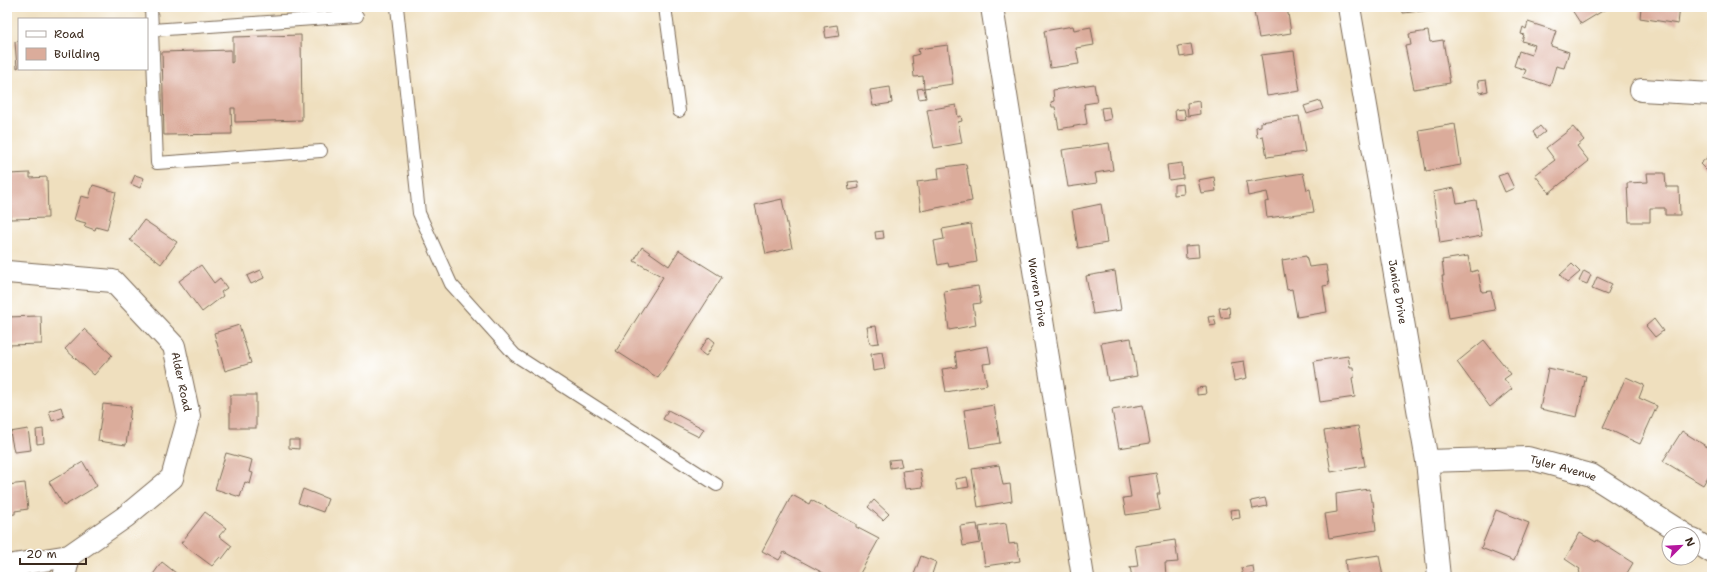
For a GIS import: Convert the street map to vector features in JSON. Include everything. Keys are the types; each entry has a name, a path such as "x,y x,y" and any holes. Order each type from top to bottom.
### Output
{"street":[{"name":"Warren Drive","path":"992,7 1083,577"},
{"name":"Janice Drive","path":"1349,7 1427,461 1439,577"},
{"path":"1641,90 1712,94"},
{"name":"Alder Road","path":"7,272 113,281 174,346 189,416 172,478 125,516 70,556"},
{"name":"Tyler Avenue","path":"1427,461 1528,458 1591,475 1671,526"},
{"path":"1701,545 1712,552"},
{"path":"7,566 70,556 64,577"}],"lane":[{"path":"151,7 157,163 321,151"},
{"path":"398,7 419,213 451,284 515,355 717,485"},
{"path":"665,7 679,111"},
{"path":"152,30 357,16"}],"building":[{"path":"1253,7 1287,7 1291,33 1259,38"},
{"path":"1402,7 1431,7 1431,10 1403,13"},
{"path":"1570,7 1609,7 1581,24"},
{"path":"1641,7 1680,7 1678,24 1640,18"},
{"path":"1528,22 1556,31 1551,46 1569,52 1564,68 1556,66 1550,86 1523,77 1526,70 1514,66 1519,51 1531,55 1535,45 1522,41 1524,35 1521,34 1523,27 1526,29"},
{"path":"837,25 839,36 826,38 824,27"},
{"path":"1073,26 1074,30 1091,27 1094,45 1076,48 1079,64 1050,68 1044,31"},
{"path":"1428,31 1430,42 1443,40 1450,83 1414,89 1405,46 1411,45 1409,34"},
{"path":"301,35 302,120 235,122 235,108 231,108 232,134 164,135 162,52 231,50 231,63 233,62 233,37"},
{"path":"18,41 17,68 15,42"},
{"path":"1191,44 1193,55 1180,57 1178,46"},
{"path":"948,45 953,84 924,88 923,76 914,77 912,56 919,54 918,49"},
{"path":"1294,51 1300,91 1267,96 1261,55"},
{"path":"1486,80 1488,91 1480,93 1478,81"},
{"path":"1094,84 1097,102 1084,104 1087,124 1059,129 1055,107 1052,107 1051,102 1054,101 1053,90"},
{"path":"890,87 892,103 873,106 870,90"},
{"path":"924,88 926,98 919,99 917,89"},
{"path":"1199,101 1200,114 1188,116 1187,103"},
{"path":"1320,101 1323,109 1307,114 1304,106"},
{"path":"956,105 958,117 961,116 962,121 958,122 962,143 934,148 927,110"},
{"path":"1109,107 1111,119 1103,121 1101,108"},
{"path":"1184,109 1186,119 1176,120 1175,110"},
{"path":"1299,116 1305,152 1267,157 1263,136 1257,137 1256,127 1261,126 1261,122"},
{"path":"1455,124 1461,165 1426,171 1419,130"},
{"path":"1540,126 1545,132 1537,138 1533,132"},
{"path":"1573,127 1584,140 1577,146 1589,161 1549,193 1535,175 1555,160 1546,148"},
{"path":"1109,143 1113,170 1095,173 1097,183 1068,187 1062,150"},
{"path":"1712,153 1712,176 1700,164"},
{"path":"1182,163 1183,178 1169,180 1167,165"},
{"path":"966,164 972,201 921,211 917,182 939,179 938,168"},
{"path":"30,173 30,178 47,177 48,218 10,219 9,174"},
{"path":"1303,173 1307,190 1310,189 1314,212 1267,218 1265,202 1269,201 1267,192 1248,196 1246,182"},
{"path":"1507,173 1514,188 1505,192 1498,176"},
{"path":"1647,173 1665,173 1666,187 1679,187 1680,215 1665,215 1665,208 1650,208 1650,222 1629,222 1627,183 1648,182"},
{"path":"135,175 144,178 140,188 131,184"},
{"path":"1214,177 1216,191 1201,193 1198,180"},
{"path":"858,181 859,188 849,190 848,182"},
{"path":"1183,184 1184,194 1174,195 1174,185"},
{"path":"93,185 116,192 107,230 96,227 95,230 84,226 86,223 74,220 81,196 89,198"},
{"path":"1454,188 1457,203 1476,200 1482,236 1440,243 1433,192"},
{"path":"782,199 792,248 766,254 755,205"},
{"path":"1101,204 1107,243 1078,248 1072,210"},
{"path":"144,220 177,242 161,264 130,240"},
{"path":"971,224 977,262 949,267 948,263 938,265 934,241 944,239 942,229"},
{"path":"883,231 884,238 876,239 875,232"},
{"path":"1198,245 1199,257 1186,258 1185,246"},
{"path":"642,247 669,266 679,250 722,277 658,378 616,351 663,277 634,261"},
{"path":"1306,256 1309,267 1326,265 1329,285 1323,286 1327,312 1297,317 1292,289 1287,290 1282,260"},
{"path":"1468,256 1471,272 1478,270 1482,292 1491,291 1495,310 1449,318 1442,276 1444,276 1442,260"},
{"path":"1572,264 1580,272 1567,283 1560,275"},
{"path":"201,265 214,283 220,278 227,288 221,292 223,296 202,312 179,281"},
{"path":"261,270 264,278 251,284 247,276"},
{"path":"1115,271 1121,310 1093,314 1086,276"},
{"path":"1584,271 1591,275 1587,284 1579,281"},
{"path":"1597,277 1612,284 1607,295 1592,289"},
{"path":"978,286 981,303 973,304 976,325 949,330 944,291"},
{"path":"1229,307 1230,317 1221,318 1219,308"},
{"path":"41,316 42,344 7,345 7,317"},
{"path":"1214,316 1216,325 1210,326 1208,317"},
{"path":"1654,319 1663,331 1655,337 1646,326"},
{"path":"239,325 251,363 225,371 214,333"},
{"path":"876,326 879,343 870,344 867,327"},
{"path":"84,329 112,355 94,375 65,349"},
{"path":"709,337 715,342 706,356 699,351"},
{"path":"1131,338 1137,376 1108,381 1101,343"},
{"path":"1484,340 1511,374 1504,379 1512,389 1490,407 1457,362"},
{"path":"988,346 991,363 983,364 987,385 946,392 942,369 957,367 955,352"},
{"path":"882,352 885,369 873,371 871,354"},
{"path":"1348,356 1350,367 1353,367 1354,377 1352,378 1355,397 1320,402 1314,361"},
{"path":"1244,361 1247,378 1234,381 1231,363"},
{"path":"1548,368 1586,376 1577,417 1540,409"},
{"path":"1626,377 1644,385 1639,398 1657,406 1640,444 1603,427"},
{"path":"1205,387 1206,394 1197,395 1197,388"},
{"path":"230,395 256,395 256,428 230,428"},
{"path":"103,404 131,407 126,445 98,441"},
{"path":"994,405 1000,443 970,448 964,410"},
{"path":"1143,405 1150,443 1119,448 1112,410"},
{"path":"61,407 64,417 52,421 49,411"},
{"path":"668,410 704,429 699,437 663,419"},
{"path":"1358,426 1365,466 1331,472 1324,431"},
{"path":"28,429 31,450 14,452 10,432"},
{"path":"43,429 44,443 37,444 36,430"},
{"path":"1682,431 1712,450 1712,470 1703,485 1663,461"},
{"path":"289,440 299,440 299,449 289,448"},
{"path":"226,453 252,460 249,472 253,473 250,484 245,482 240,497 215,489"},
{"path":"900,459 902,466 890,468 889,460"},
{"path":"83,462 97,486 64,506 49,482"},
{"path":"999,465 1003,485 1010,484 1012,501 978,507 972,469"},
{"path":"920,469 923,487 905,489 902,471"},
{"path":"1156,473 1160,494 1157,494 1160,510 1126,515 1123,498 1131,497 1128,477"},
{"path":"967,477 969,487 957,489 955,479"},
{"path":"25,483 28,509 15,511 15,514 7,515 7,485"},
{"path":"303,489 328,499 323,512 298,503"},
{"path":"1369,489 1371,501 1373,501 1376,530 1329,538 1325,514 1337,512 1336,494"},
{"path":"792,495 809,504 811,500 856,524 856,527 879,539 858,577 825,577 827,575 784,552 779,560 762,551"},
{"path":"1265,498 1267,506 1253,509 1251,501"},
{"path":"874,500 889,514 883,520 868,507"},
{"path":"1239,509 1240,518 1232,519 1230,510"},
{"path":"1496,510 1529,523 1514,561 1481,548"},
{"path":"205,512 226,528 219,536 232,546 222,559 220,557 212,566 181,543"},
{"path":"1006,523 1009,544 1017,543 1020,561 985,566 979,527"},
{"path":"977,524 980,543 963,546 960,526"},
{"path":"1580,533 1596,542 1597,540 1633,563 1627,573 1633,577 1577,577 1580,569 1565,559"},
{"path":"1175,540 1178,562 1165,563 1166,577 1132,577 1130,567 1138,566 1135,546"},
{"path":"1379,555 1383,577 1347,577 1345,560"},
{"path":"921,556 936,562 931,577 913,577"},
{"path":"162,562 181,577 151,577"},
{"path":"1253,566 1254,574 1243,576 1241,568"}]}
